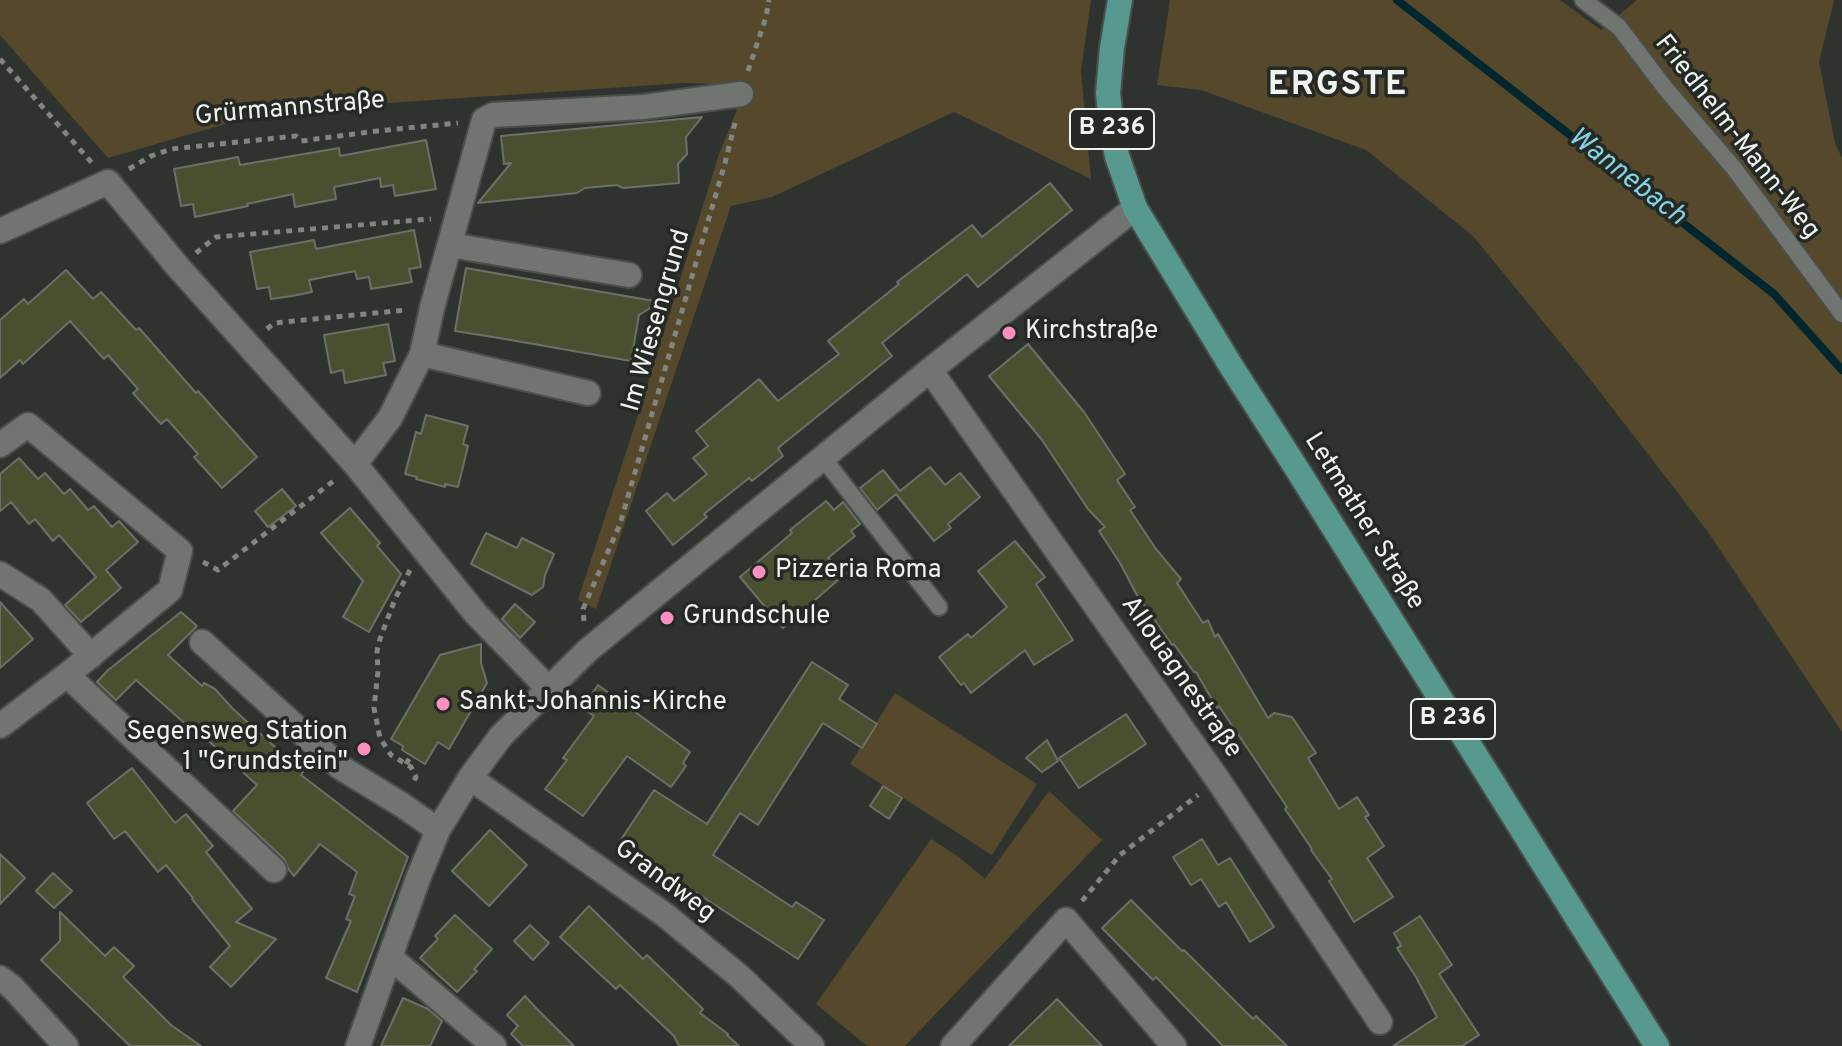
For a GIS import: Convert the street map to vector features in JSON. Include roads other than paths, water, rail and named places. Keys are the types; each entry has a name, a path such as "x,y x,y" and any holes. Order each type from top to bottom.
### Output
{"main road":[{"name":"Letmather Straße","path":"1120,0 1108,93 1117,156 1135,208 1657,1046"}],"street":[{"path":"355,464 390,418 422,354 484,120 493,115 643,107 741,94"},
{"path":"0,231 108,182 178,267 355,464 476,614 548,688"},
{"path":"358,1046 438,830 501,736 588,650 930,370 1135,208"},
{"path":"450,245 629,275"},
{"path":"422,354 588,393"},
{"name":"Allouagnestraße","path":"930,370 1218,780 1380,1022"},
{"path":"0,445 28,425 180,551 170,590 0,726"},
{"path":"0,574 41,600 91,656"},
{"path":"202,642 340,767 438,830"},
{"path":"67,675 274,870"},
{"name":"Grandweg","path":"470,778 665,915 739,976 812,1046"},
{"path":"953,1046 1066,920 1174,1046"},
{"path":"390,957 494,1046"},
{"path":"0,978 66,1046"}],"lane":[{"name":"Friedhelm-Mann-Weg","path":"1583,0 1619,27 1665,88 1733,167 1842,314"},
{"path":"823,458 939,607"}],"waterway":[{"name":"Wannebach","path":"1397,0 1774,294 1842,370"}],"place":[{"name":"Kirchstraße","path":"1009,333"},
{"name":"Pizzeria Roma","path":"759,572"},
{"name":"Grundschule","path":"667,618"},
{"name":"Sankt-Johannis-Kirche","path":"443,704"},
{"name":"Segensweg Station 1 \"Grundstein\"","path":"364,749"}],"district":[{"name":"ERGSTE","path":"1338,87"}]}
